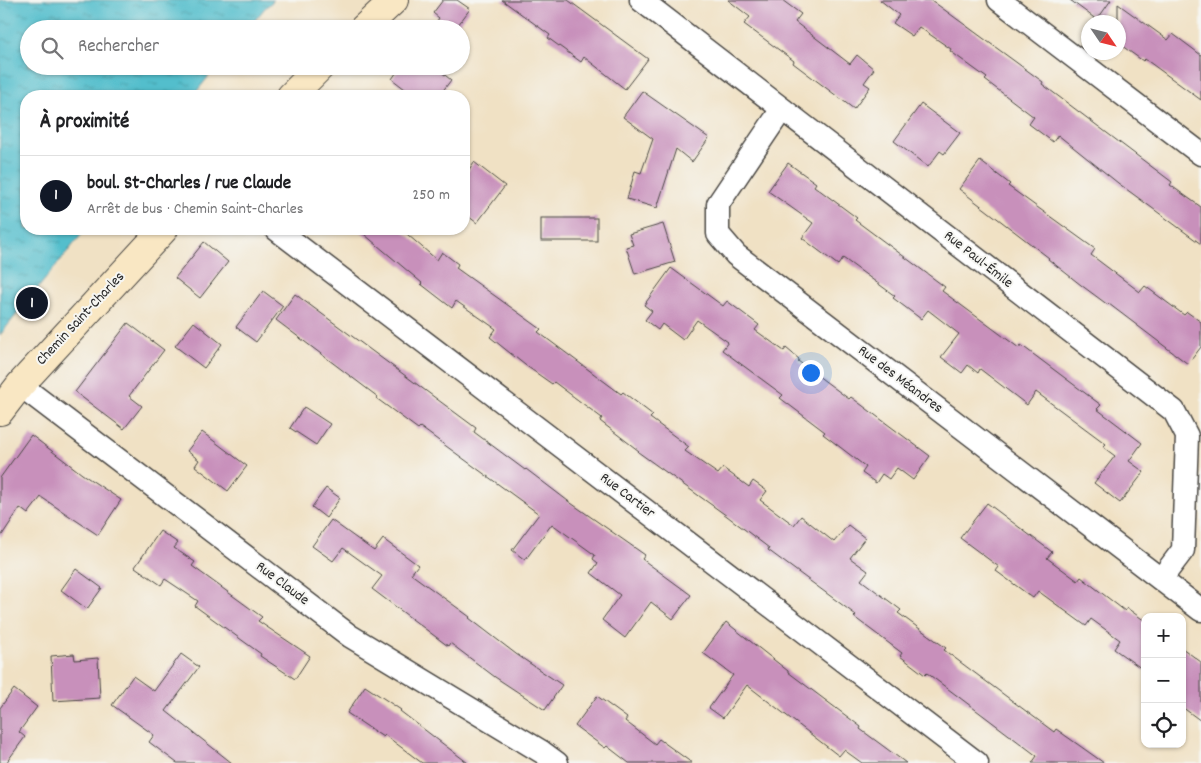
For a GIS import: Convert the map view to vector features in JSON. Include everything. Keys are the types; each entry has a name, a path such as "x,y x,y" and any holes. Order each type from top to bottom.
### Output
{"main road":[{"path":"373,20 394,0"},
{"path":"297,90 312,75"},
{"name":"Chemin Saint-Charles","path":"0,411 20,385 158,235"}],"street":[{"name":"Rue Paul-Émile","path":"641,0 1174,411 1187,436 1183,550 1161,579"},
{"path":"999,0 1201,154"},
{"name":"Rue des Méandres","path":"782,109 718,204 718,234 736,255 1201,610"},
{"name":"Rue Cartier","path":"284,235 977,763"},
{"name":"Rue Claude","path":"20,385 350,636 534,747 557,763"}],"water":[{"path":"0,0 274,0 255,20 20,20 20,75 210,75 198,90 20,90 20,235 81,235 0,335"}],"building":[{"path":"443,0 457,0 470,9 462,20 438,20 439,18 433,13"},
{"path":"502,0 568,0 648,59 625,89 584,57 581,62 548,38 550,35"},
{"path":"728,0 782,0 801,14 795,22 850,64 857,55 874,69 864,83 870,87 854,109 744,24 750,17"},
{"path":"880,0 931,0 1043,82 1042,84 1172,182 1170,185 1201,207 1201,244 1118,183 1058,135 1053,142 1029,124 1034,117 985,80 987,78 950,51 951,49 919,27 912,36 893,23 899,15"},
{"path":"1070,0 1111,0 1100,15 1090,15"},
{"path":"1118,4 1168,40 1173,34 1201,55 1201,100 1145,59 1143,61 1126,49 1126,15 1118,15"},
{"path":"395,75 445,75 451,80 444,90 406,90 392,79"},
{"path":"642,91 709,138 692,162 676,149 657,208 627,199 635,171 641,173 653,139 623,117"},
{"path":"921,104 960,133 944,154 940,151 928,167 894,141"},
{"path":"980,161 1010,184 1008,186 1095,249 1091,255 1140,292 1145,286 1184,315 1187,312 1201,322 1201,347 1188,364 1081,285 959,189"},
{"path":"474,162 505,186 477,223 470,218 470,168"},
{"path":"788,163 816,183 814,186 857,218 855,220 945,287 942,291 1019,348 1021,345 1101,405 1097,409 1142,443 1129,461 1144,472 1120,503 1094,483 1115,456 1103,447 1106,444 1036,392 1027,405 980,369 978,373 968,365 962,373 941,357 959,334 928,310 921,319 893,298 895,296 843,258 838,265 802,238 813,223 768,191"},
{"path":"541,218 597,218 597,241 541,241"},
{"path":"663,224 675,262 635,274 626,247 633,245 629,234"},
{"path":"365,235 408,235 437,260 442,252 458,264 456,268 541,329 538,332 621,394 623,392 653,415 650,418 689,447 685,451 718,474 723,468 749,487 753,481 767,491 760,500 794,525 801,516 834,542 848,525 865,538 850,558 868,571 861,580 901,610 898,613 946,648 944,650 1054,732 1056,729 1104,763 1032,763 1037,756 927,673 925,675 900,656 902,653 854,617 856,615 768,550 769,548 727,516 638,452 600,421 602,418 554,382 552,384 525,365 490,337 496,329 456,301 452,308"},
{"path":"204,242 228,262 200,298 175,278"},
{"path":"671,268 723,306 727,301 759,325 755,330 784,351 786,348 799,359 798,361 849,399 851,397 930,456 913,480 897,468 889,479 882,474 876,483 862,473 866,467 823,434 825,432 780,398 783,395 722,350 728,342 697,320 683,340 662,324 658,330 645,320 652,311 644,305"},
{"path":"263,291 283,306 256,342 236,327"},
{"path":"295,294 476,428 474,432 645,555 642,559 691,595 673,619 651,602 625,638 602,620 620,595 591,573 598,563 593,559 595,555 552,524 525,560 512,550 539,514 420,427 418,429 276,320"},
{"path":"194,322 222,344 204,368 175,346"},
{"path":"128,323 164,350 129,396 142,406 124,429 75,392"},
{"path":"304,407 330,424 316,445 290,428"},
{"path":"202,432 247,466 228,491 195,466 199,460 187,451"},
{"path":"31,435 82,474 121,500 98,535 41,497 28,514 20,508 0,538 0,478"},
{"path":"326,488 340,498 326,518 312,507"},
{"path":"987,503 1052,552 1047,558 1078,581 1081,577 1125,611 1127,608 1141,618 1141,668 1114,649 1120,640 1091,619 1086,626 1038,591 1033,598 996,571 999,567 960,538"},
{"path":"331,520 374,551 383,539 418,565 411,574 470,617 516,654 562,685 545,710 495,677 450,643 448,646 372,589 382,576 343,548 333,561 312,546"},
{"path":"160,531 178,543 174,548 195,562 192,566 262,617 258,621 310,656 295,679 260,656 261,654 195,606 198,601 165,579 161,585 135,567"},
{"path":"76,569 102,588 87,609 61,590"},
{"path":"726,622 861,727 860,729 906,763 862,763 844,750 839,756 747,685 723,718 709,708 733,675 703,653"},
{"path":"1186,651 1201,662 1201,721 1186,710"},
{"path":"74,654 75,660 98,658 100,698 53,701 51,656"},
{"path":"181,654 199,667 166,711 232,763 177,763 149,742 154,735 112,705 133,676 154,691"},
{"path":"365,686 401,710 468,763 422,763 385,735 383,737 347,713"},
{"path":"14,689 37,707 19,732 25,737 6,763 0,763 0,708"},
{"path":"597,696 627,718 625,721 655,744 659,739 692,763 629,763 607,746 605,748 575,726"}],"place":[{"name":"boul. St-Charles / rue Claude","path":"32,303"}]}
